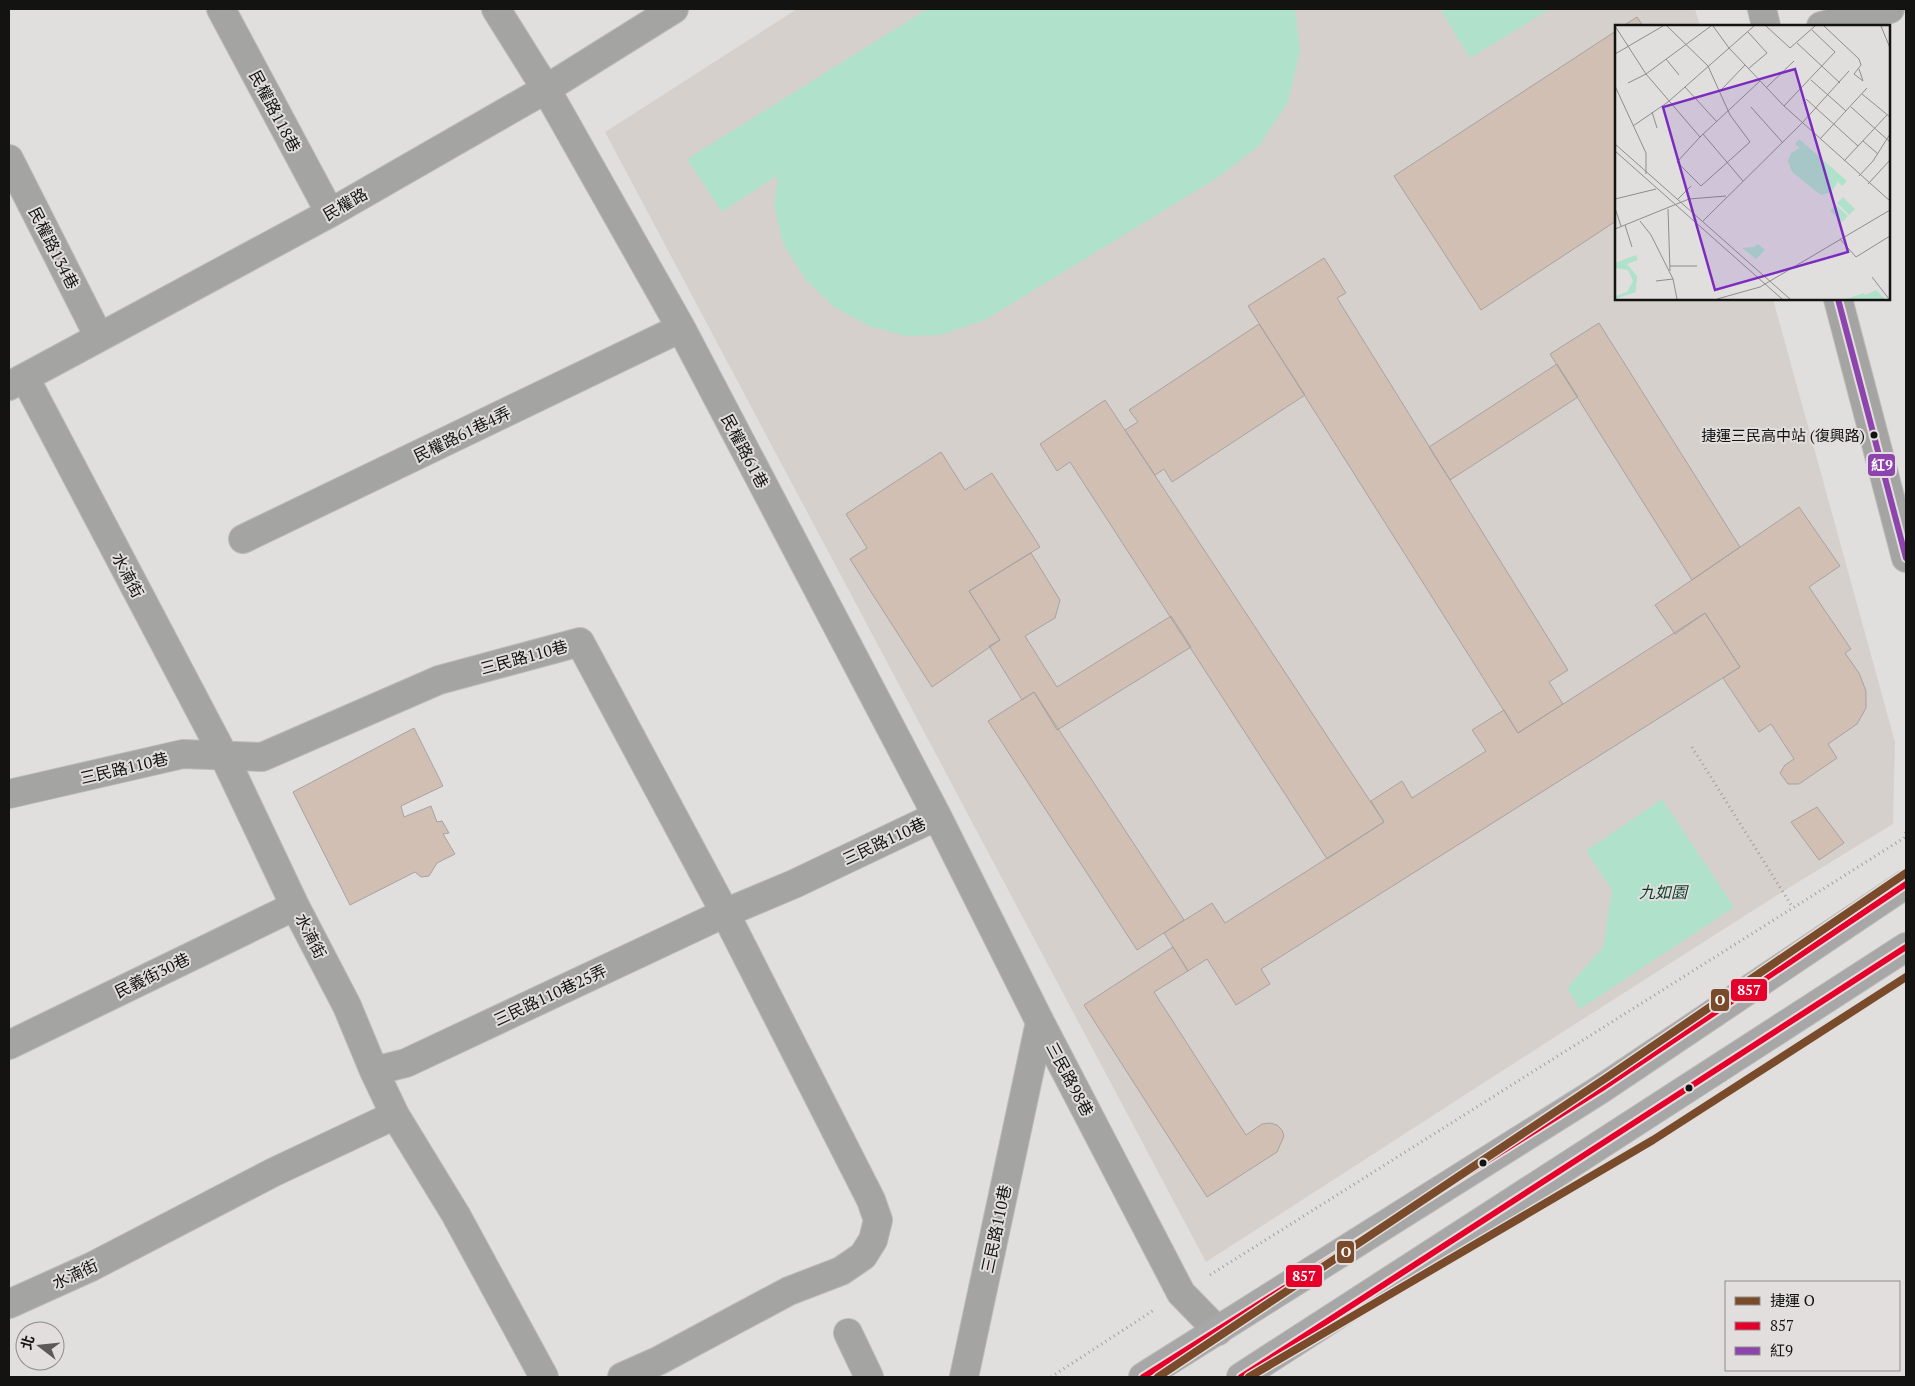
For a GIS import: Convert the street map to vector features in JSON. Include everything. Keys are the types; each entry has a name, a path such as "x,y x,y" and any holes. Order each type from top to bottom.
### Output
{"main road":[{"path":"1143,1377 1601,1088 1906,884"},
{"path":"1241,1377 1906,947"}],"street":[{"name":"民權路118巷","path":"221,9 330,214"},
{"name":"民權路61巷","path":"496,9 546,89 681,328 937,816"},
{"name":"民權路","path":"17,382 330,214 546,89 674,9"},
{"path":"1762,9 1766,25"},
{"path":"1825,25 1890,9"},
{"name":"民權路134巷","path":"9,159 99,337"},
{"path":"1838,300 1906,558"},
{"name":"民權路61巷4弄","path":"244,539 681,328"},
{"name":"水湳街","path":"9,1304 91,1267 274,1172 395,1115 346,1006 295,906 224,756 17,382"},
{"name":"三民路110巷","path":"9,794 183,754 262,757 439,680 580,642 725,913 794,884 937,816"},
{"name":"三民路98巷","path":"937,816 1040,1022 1181,1292 1218,1331"},
{"name":"民義街30巷","path":"9,1045 295,906"},
{"path":"622,1377 658,1361 789,1291 842,1271 863,1256 875,1234 878,1220 871,1200 725,913"},
{"name":"三民路110巷25弄","path":"374,1071 406,1063 725,913"},
{"name":"三民路110巷","path":"964,1377 1040,1022"},
{"path":"395,1115 456,1215 544,1377"},
{"path":"848,1333 869,1377"}],"path":[{"path":"1692,748 1793,908"},
{"path":"1051,1377 1181,1292 1904,838 1906,832"}],"shaded area":[{"path":"797,9 1695,9 1700,25 1615,25 1615,300 1773,300 1895,742 1893,824 1782,892 1206,1262 605,132"}],"green space":[{"path":"927,9 1295,9 1300,51 1288,102 1259,146 1217,178 985,320 940,335 906,336 869,326 834,307 805,279 783,243 774,205 778,175 722,212 687,159"},
{"path":"1440,9 1550,9 1470,58"},
{"name":"九如園","path":"1662,799 1734,907 1580,1009 1567,988 1603,947 1612,890 1586,851"}],"building":[{"path":"1637,17 1642,25 1625,25"},
{"path":"1615,32 1615,222 1481,310 1394,176"},
{"path":"1324,258 1346,293 1337,298 1568,670 1549,682 1563,704 1518,733 1248,306"},
{"path":"1599,323 1740,547 1692,580 1550,354"},
{"path":"1259,324 1305,395 1172,482 1164,469 1155,475 1125,430 1138,422 1129,410"},
{"path":"1557,364 1578,397 1450,480 1429,447"},
{"path":"1105,400 1384,822 1327,859 1070,462 1057,471 1040,444"},
{"path":"941,452 965,490 992,473 1040,547 969,591 1000,640 932,687 850,559 867,548 846,514"},
{"path":"1799,507 1840,566 1809,587 1851,649 1845,653 1859,673 1866,691 1866,708 1857,724 1828,744 1837,758 1799,784 1788,784 1780,773 1785,765 1794,759 1771,724 1759,732 1723,678 1740,667 1705,613 1675,634 1655,605"},
{"path":"1031,553 1060,600 1055,618 1025,636 1057,687 1171,616 1191,647 1057,730 1034,692 1022,700 989,646 1000,640 969,591"},
{"path":"1705,613 1740,667 1261,969 1270,984 1236,1005 1207,959 1188,971 1164,933 1212,903 1225,923 1384,822 1371,801 1402,781 1412,798 1486,751 1472,730 1504,710 1518,733"},
{"path":"1034,692 1184,920 1137,950 988,721"},
{"path":"414,728 443,786 401,806 404,817 431,806 437,822 442,821 449,833 443,834 455,854 437,863 429,876 421,877 415,872 350,905 293,792"},
{"path":"1817,807 1844,843 1819,860 1791,822"},
{"path":"1173,947 1188,971 1154,992 1246,1135 1262,1124 1270,1123 1277,1125 1282,1130 1284,1136 1277,1152 1207,1197 1084,1005"}],"metro line":[{"name":"O","path":"1158,1377 1609,1076 1906,873"},
{"name":"O","path":"1249,1377 1653,1140 1906,977"}],"transit line":[{"name":"紅9","path":"1838,300 1906,558"},
{"name":"857","path":"1143,1377 1601,1089 1906,884"},
{"name":"857","path":"1241,1377 1906,947"}],"place":[{"name":"捷運三民高中站 (復興路)","path":"1874,435"}]}
